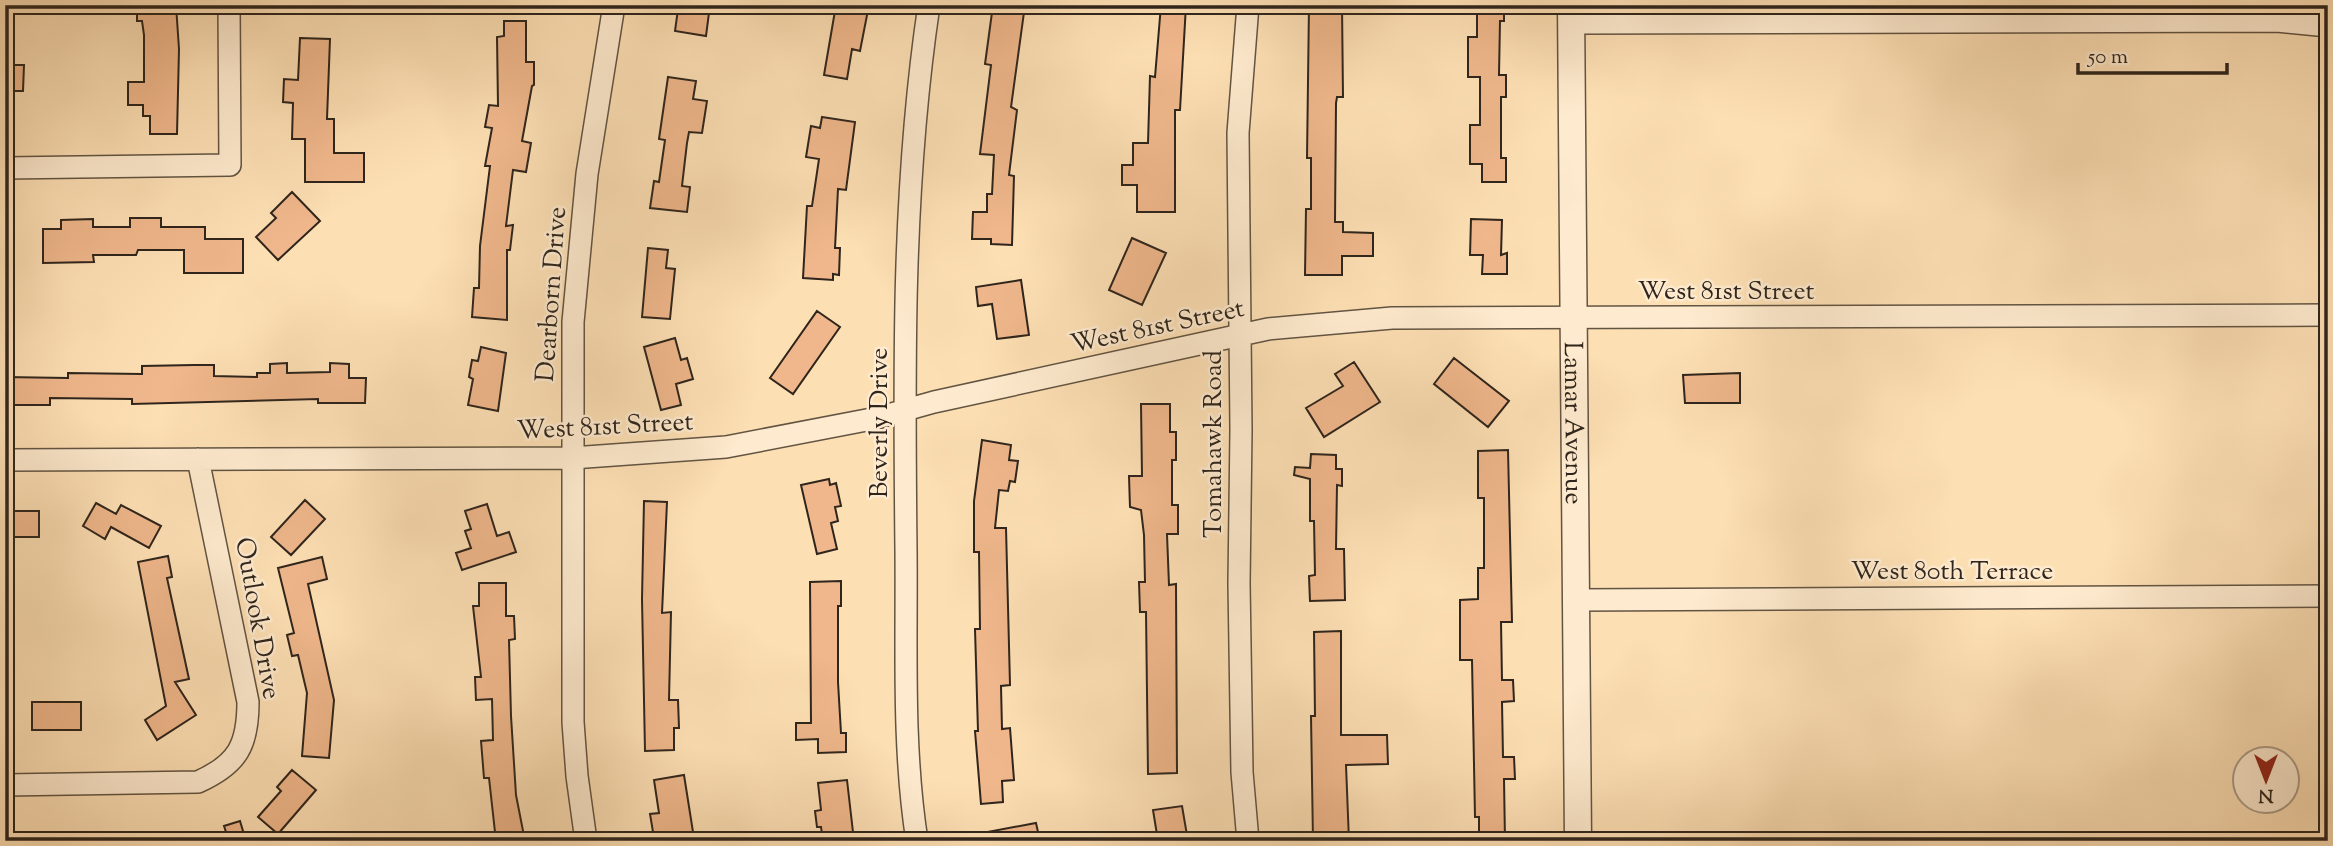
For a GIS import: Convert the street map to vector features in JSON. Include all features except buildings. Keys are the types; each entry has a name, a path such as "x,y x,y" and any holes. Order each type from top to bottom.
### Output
{"street":[{"path":"5,168 230,165 229,5"},
{"name":"Dearborn Drive","path":"586,841 573,722 573,321 580,242 614,5"},
{"name":"Beverly Drive","path":"917,841 908,747 905,410 907,222 912,132 929,5"},
{"name":"Tomahawk Road","path":"1248,5 1238,134 1242,772 1248,841"},
{"path":"1571,14 2277,21 2328,26"},
{"name":"Lamar Avenue","path":"1571,14 1578,841"},
{"name":"West 81st Street","path":"5,460 572,458 726,447 905,410 1239,334 1332,322 1392,318 2328,315"},
{"name":"Outlook Drive","path":"5,785 198,782 219,773 236,756 248,731 248,702 198,459"},
{"name":"West 80th Terrace","path":"1576,600 2328,596"}]}
